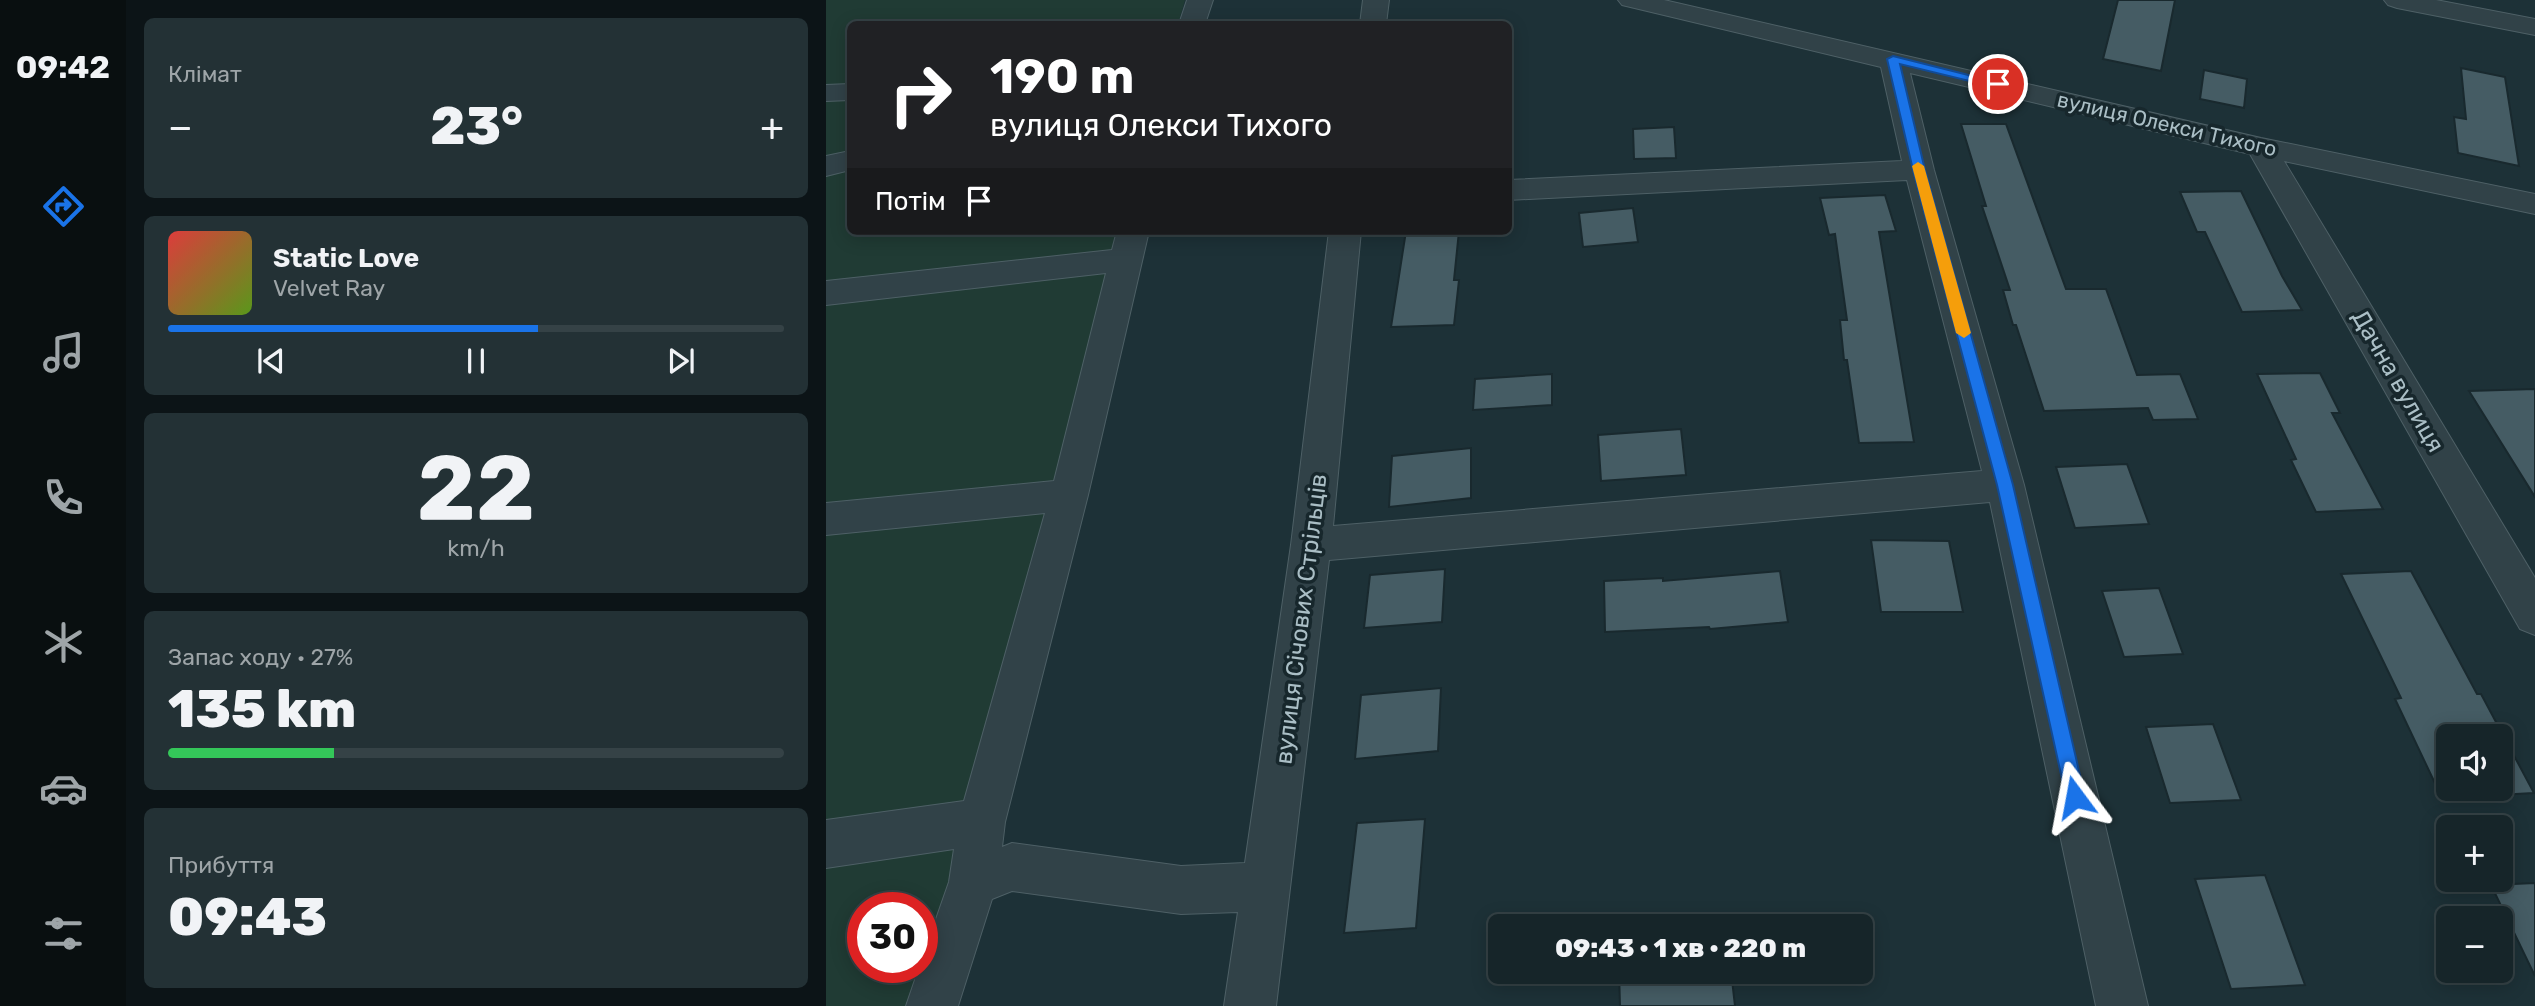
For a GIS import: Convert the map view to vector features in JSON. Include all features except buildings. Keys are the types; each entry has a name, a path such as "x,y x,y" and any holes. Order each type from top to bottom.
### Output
{"street":[{"path":"1193,21 1200,0"},
{"path":"1373,21 1376,0"},
{"path":"2397,0 2533,32 2525,0"},
{"name":"вулиця Олекси Тихого","path":"1634,1 1893,59 2261,147 2535,204"},
{"path":"1893,59 1919,170 2005,485 2122,1006"},
{"path":"826,93 847,92"},
{"name":"Дачна вулиця","path":"2261,147 2535,616"},
{"path":"826,166 847,162"},
{"path":"1512,190 1919,170"},
{"name":"вулиця Січових Стрільців","path":"1250,1006 1268,887 1311,545 1345,235"},
{"path":"826,293 1129,245 1069,495 982,822 974,882 932,1006"},
{"path":"1311,545 2005,485"},
{"path":"826,519 1069,495"},
{"path":"826,844 982,822"},
{"path":"974,882 1012,867 1181,890 1268,887"}],"green space":[{"path":"826,0 1185,0 1179,21 847,21 847,235 1123,235 938,941 938,892 847,892 847,983 927,983 921,1006 826,1006"}],"slow traffic":[{"path":"1918,166 1964,333"}],"route":[{"path":"1998,84 1893,59 1919,170 2005,485 2075,797"}]}
